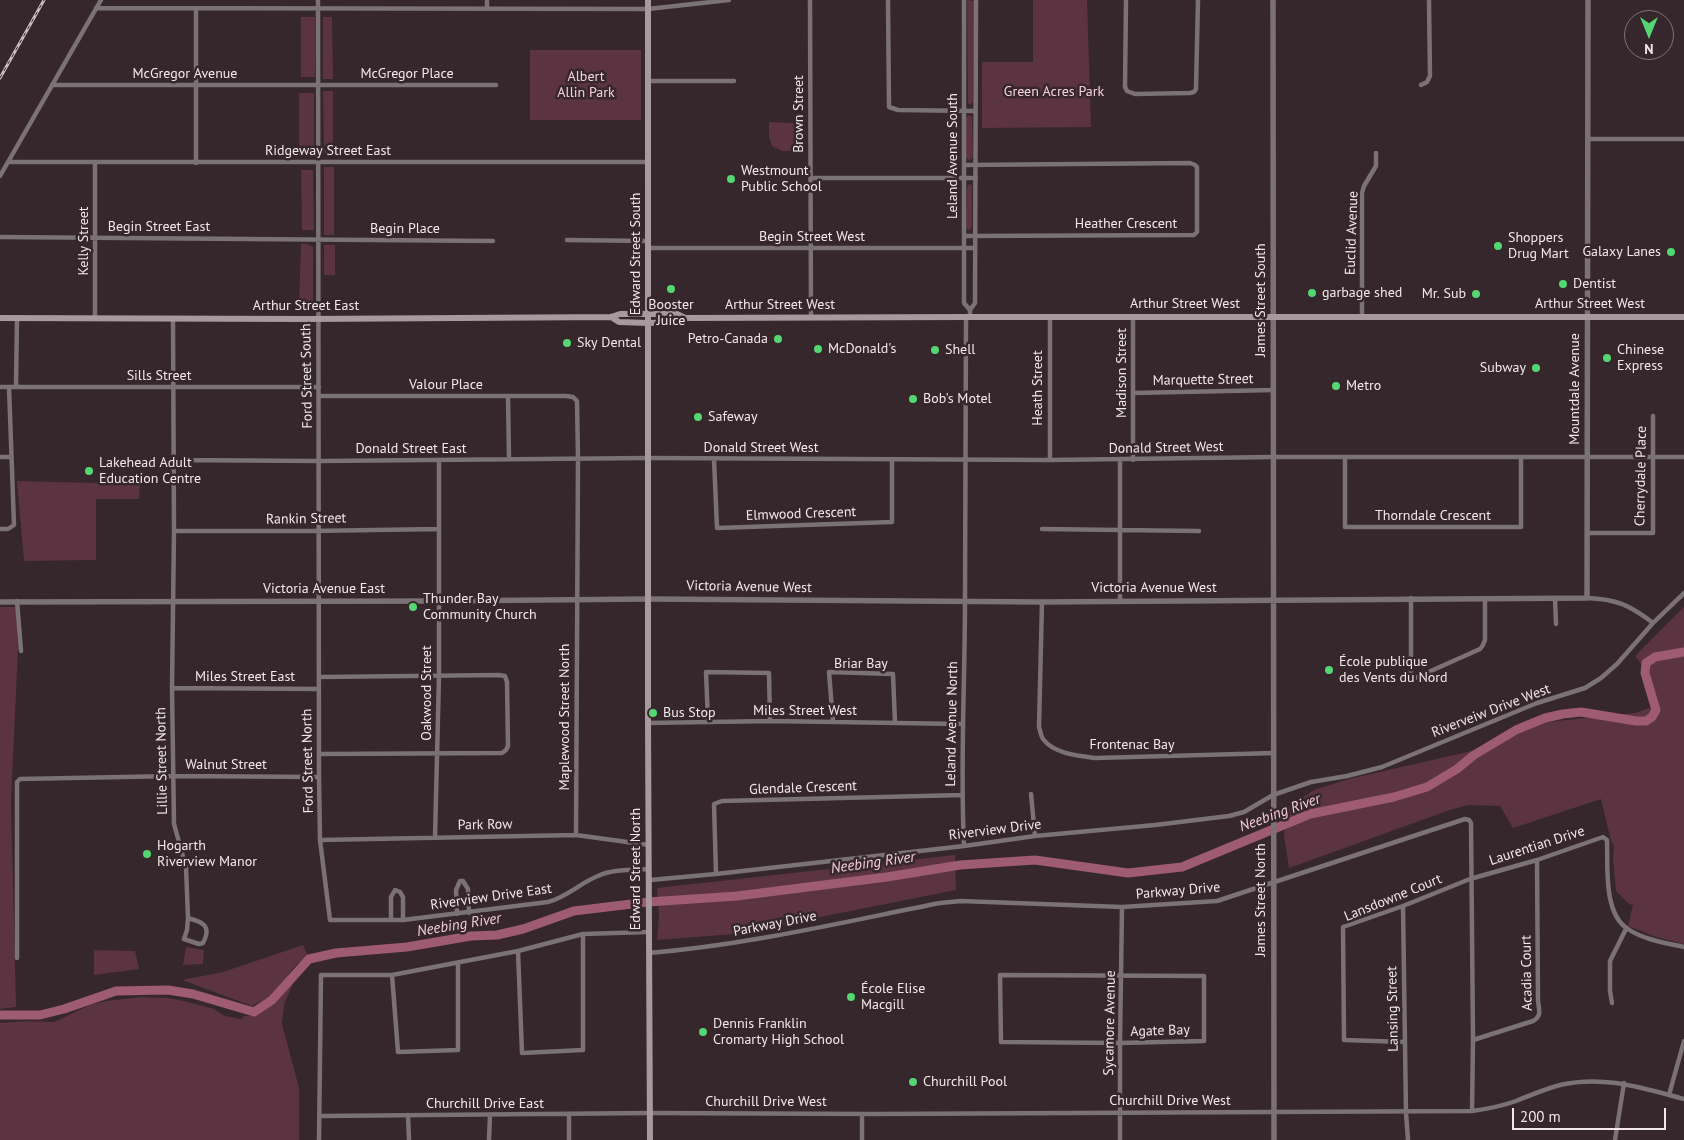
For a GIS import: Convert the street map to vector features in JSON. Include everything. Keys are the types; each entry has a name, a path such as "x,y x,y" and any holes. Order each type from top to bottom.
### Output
{"main road":[{"name":"Edward Street South","path":"648,0 649,599"},
{"name":"Arthur Street East","path":"0,318 318,319 611,317 620,314 648,314"},
{"name":"Arthur Street West","path":"648,314 678,314 685,318 812,318 969,314 1050,317 1684,317"},
{"name":"Arthur Street East","path":"611,317 620,322 648,323"},
{"name":"Arthur Street West","path":"648,323 679,322 685,318"},
{"name":"Edward Street North","path":"649,599 650,1140"}],"street":[{"path":"0,176 101,0"},
{"name":"Ford Street South","path":"318,0 318,601"},
{"path":"487,0 487,9"},
{"path":"96,8 648,9 729,0"},
{"name":"Brown Street","path":"810,0 812,318"},
{"path":"888,0 889,108 898,110 975,111"},
{"name":"Leland Avenue South","path":"964,0 964,303 969,314 965,460 965,602"},
{"name":"Leland Avenue South","path":"969,314 975,302 976,0"},
{"path":"1126,0 1125,87 1127,91 1135,94 1194,92 1196,89 1198,0"},
{"name":"James Street South","path":"1273,0 1273,600"},
{"path":"1421,84 1427,82 1430,76 1429,0"},
{"name":"Mountdale Avenue","path":"1587,598 1588,0"},
{"path":"196,8 196,162"},
{"path":"648,81 734,81"},
{"name":"McGregor Avenue","path":"52,85 318,86"},
{"name":"McGregor Place","path":"318,86 496,85"},
{"path":"1588,139 1684,139"},
{"name":"Euclid Avenue","path":"1362,316 1362,193 1376,166 1376,153"},
{"name":"Ridgeway Street East","path":"8,162 648,162"},
{"name":"Kelly Street","path":"95,162 95,318"},
{"name":"Heather Crescent","path":"964,165 1193,164 1196,165 1197,170 1198,229 1196,234 1184,235 964,236"},
{"path":"811,178 976,178"},
{"name":"Begin Street East","path":"0,237 318,240"},
{"name":"Begin Place","path":"318,240 493,241"},
{"name":"Begin Street West","path":"567,240 648,245 811,248 975,248"},
{"name":"Heath Street","path":"1050,317 1050,460"},
{"name":"Madison Street","path":"1133,317 1133,460"},
{"path":"16,388 17,318"},
{"name":"Lillie Street North","path":"173,318 174,531 172,688 174,824 186,867 188,918 184,939 200,944 203,943 206,929 205,924 188,918"},
{"name":"Sills Street","path":"0,388 319,388"},
{"path":"0,528 8,528 14,525 9,388"},
{"name":"Marquette Street","path":"1132,393 1274,390"},
{"name":"Valour Place","path":"319,396 573,397"},
{"path":"508,396 509,459"},
{"name":"Maplewood Street North","path":"573,397 578,405 576,835"},
{"name":"Cherrydale Place","path":"1587,534 1653,533 1653,416"},
{"path":"0,457 11,457"},
{"name":"Donald Street West","path":"648,458 1133,460 1344,457 1684,457"},
{"name":"Thorndale Crescent","path":"1344,457 1345,527 1521,527 1521,457"},
{"name":"Donald Street East","path":"174,460 648,458"},
{"name":"Elmwood Crescent","path":"714,459 717,528 892,522 892,460"},
{"name":"Oakwood Street","path":"436,837 439,676 438,460"},
{"path":"1120,460 1120,601"},
{"name":"Rankin Street","path":"174,531 438,528"},
{"path":"1042,529 1199,531"},
{"name":"Riverveiw Drive West","path":"1273,795 1311,782 1347,776 1382,767 1537,703 1593,684 1610,671 1653,623 1684,593"},
{"path":"1411,598 1411,676 1413,679 1480,649 1485,640 1485,598"},
{"path":"1555,598 1556,624"},
{"name":"Victoria Avenue West","path":"649,599 1042,602 1587,598 1623,603 1653,623"},
{"name":"Victoria Avenue East","path":"0,602 649,599"},
{"name":"James Street North","path":"1273,600 1274,1140"},
{"path":"17,601 21,652"},
{"name":"Ford Street North","path":"318,601 320,840 330,920"},
{"name":"Leland Avenue North","path":"964,846 962,724 965,602"},
{"name":"Frontenac Bay","path":"1042,602 1039,727 1044,739 1055,748 1079,756 1096,758 1274,753"},
{"path":"708,722 706,672 769,673 770,721"},
{"name":"Briar Bay","path":"833,722 829,672 893,674 895,723"},
{"path":"318,677 504,676 507,682 508,746 502,753 319,754"},
{"name":"Miles Street East","path":"172,688 319,689"},
{"name":"Miles Street West","path":"648,722 770,721 962,724"},
{"name":"Walnut Street","path":"17,958 16,784 20,779 174,776 319,777"},
{"path":"1031,794 1035,836"},
{"name":"Glendale Crescent","path":"716,874 714,804 722,801 962,795"},
{"name":"Riverview Drive","path":"716,874 964,846 1035,836 1214,819 1244,812 1273,795"},
{"name":"Parkway Drive","path":"649,953 746,942 948,902 1122,907 1217,901 1465,819 1471,823 1472,1111"},
{"name":"Park Row","path":"320,840 576,835 649,845"},
{"name":"Laurentian Drive","path":"1470,879 1537,860 1598,838 1605,838 1607,840 1609,895 1618,918 1626,928"},
{"name":"Acadia Court","path":"1473,1040 1533,1021 1540,1014 1538,1001 1537,860"},
{"name":"Riverview Drive East","path":"330,920 403,920 548,902 559,899 597,876 612,872 649,869"},
{"path":"650,883 716,874"},
{"name":"Lansdowne Court","path":"1405,1042 1344,1040 1343,927 1403,906 1470,879"},
{"path":"457,914 456,886 460,881 463,881 468,889 469,913"},
{"path":"391,920 391,897 395,890 400,892 402,897 403,920"},
{"name":"Lansing Street","path":"1403,906 1408,1140"},
{"name":"Sycamore Avenue","path":"1120,1140 1122,907"},
{"path":"1612,1003 1610,962 1626,928 1664,943 1684,947"},
{"path":"319,1140 321,976 392,975 518,951 583,934 649,932"},
{"path":"518,951 522,1053 583,1050 583,934"},
{"path":"392,975 398,1052 458,1050 458,963"},
{"path":"1120,1043 1001,1042 1000,975 1122,976"},
{"name":"Agate Bay","path":"1120,1043 1204,1041 1204,976 1122,976"},
{"path":"1668,1095 1684,1041"},
{"name":"Churchill Drive West","path":"650,1113 1406,1113 1472,1111 1492,1108 1548,1088 1574,1082 1599,1081 1624,1083 1684,1099"},
{"path":"1614,1140 1624,1083"},
{"name":"Churchill Drive East","path":"320,1116 650,1113"},
{"path":"569,1140 570,1114"},
{"path":"862,1114 862,1140"},
{"path":"408,1115 409,1140"},
{"path":"489,1140 490,1115"}],"green space":[{"path":"967,0 974,1 973,102 970,105 968,103"},
{"name":"Green Acres Park","path":"1033,0 1087,0 1091,127 982,128 982,62 1033,62"},
{"path":"301,17 315,17 315,77 301,77"},
{"path":"323,17 332,17 333,79 323,79"},
{"name":"Albert Allin Park","path":"530,50 641,50 641,120 530,120"},
{"path":"323,91 333,91 333,153 324,153"},
{"path":"299,93 314,93 314,154 299,154"},
{"path":"970,115 972,117 973,155 972,159 969,160 966,158 966,117"},
{"path":"769,122 792,123 797,127 796,151 782,151 772,146 769,137"},
{"path":"324,167 334,167 334,235 324,235"},
{"path":"301,170 313,170 314,230 302,230"},
{"path":"968,184 972,185 972,227 970,231 966,228"},
{"path":"301,244 313,247 313,306 299,306"},
{"path":"324,245 335,245 335,275 324,275"},
{"path":"17,481 140,484 139,499 96,499 96,560 24,561"},
{"path":"0,607 16,607 18,649 11,802 16,1007 0,1009"},
{"path":"1684,607 1684,944 1656,937 1628,926 1633,905 1629,904 1616,891 1613,859 1614,846 1611,841 1601,799 1513,828 1500,806 1468,805 1289,868 1284,835 1289,807 1314,790 1349,779 1489,747 1547,722 1635,713 1654,706 1654,694 1650,685 1649,674 1635,656"},
{"path":"955,855 956,890 735,934 657,940 659,916 657,888"},
{"path":"303,945 308,956 296,965 272,995 252,1006 182,980 223,972"},
{"path":"186,947 204,950 203,964 183,965"},
{"path":"94,950 135,951 139,969 94,975"},
{"path":"294,976 293,984 284,1004 282,1024 299,1088 299,1140 0,1140 0,1023 54,1022 90,1005 141,997 168,998 184,1001 214,1009 225,1016 241,1019 244,1016 254,1016 254,1012 272,1000"}],"waterway":[{"name":"Neebing River","path":"0,1015 40,1015 64,1009 116,991 168,990 193,994 254,1012 272,1000 309,959 336,953 407,947 471,936 497,935 523,929 574,911 648,902 737,896 887,877 960,865 1035,860 1128,873 1182,867 1310,814 1394,797 1427,787 1457,769 1474,755 1516,730 1545,718 1581,712 1646,721 1652,717 1656,710 1645,673 1646,663 1655,657 1684,652"}],"railway":[{"path":"0,78 44,0"}],"place":[{"name":"Westmount Public School","path":"731,179"},
{"name":"Shoppers Drug Mart","path":"1498,246"},
{"name":"Galaxy Lanes","path":"1671,252"},
{"name":"Dentist","path":"1563,284"},
{"name":"Booster Juice","path":"671,289"},
{"name":"garbage shed","path":"1312,293"},
{"name":"Mr. Sub","path":"1476,294"},
{"name":"Petro-Canada","path":"778,339"},
{"name":"Sky Dental","path":"567,343"},
{"name":"McDonald's","path":"818,349"},
{"name":"Shell","path":"935,350"},
{"name":"Chinese Express","path":"1607,358"},
{"name":"Subway","path":"1536,368"},
{"name":"Metro","path":"1336,386"},
{"name":"Bob's Motel","path":"913,399"},
{"name":"Safeway","path":"698,417"},
{"name":"Lakehead Adult Education Centre","path":"89,471"},
{"name":"Thunder Bay Community Church","path":"413,607"},
{"name":"École publique des Vents du Nord","path":"1329,670"},
{"name":"Bus Stop","path":"653,713"},
{"name":"Hogarth Riverview Manor","path":"147,854"},
{"name":"École Elise Macgill","path":"851,997"},
{"name":"Dennis Franklin Cromarty High School","path":"703,1032"},
{"name":"Churchill Pool","path":"913,1082"}]}
